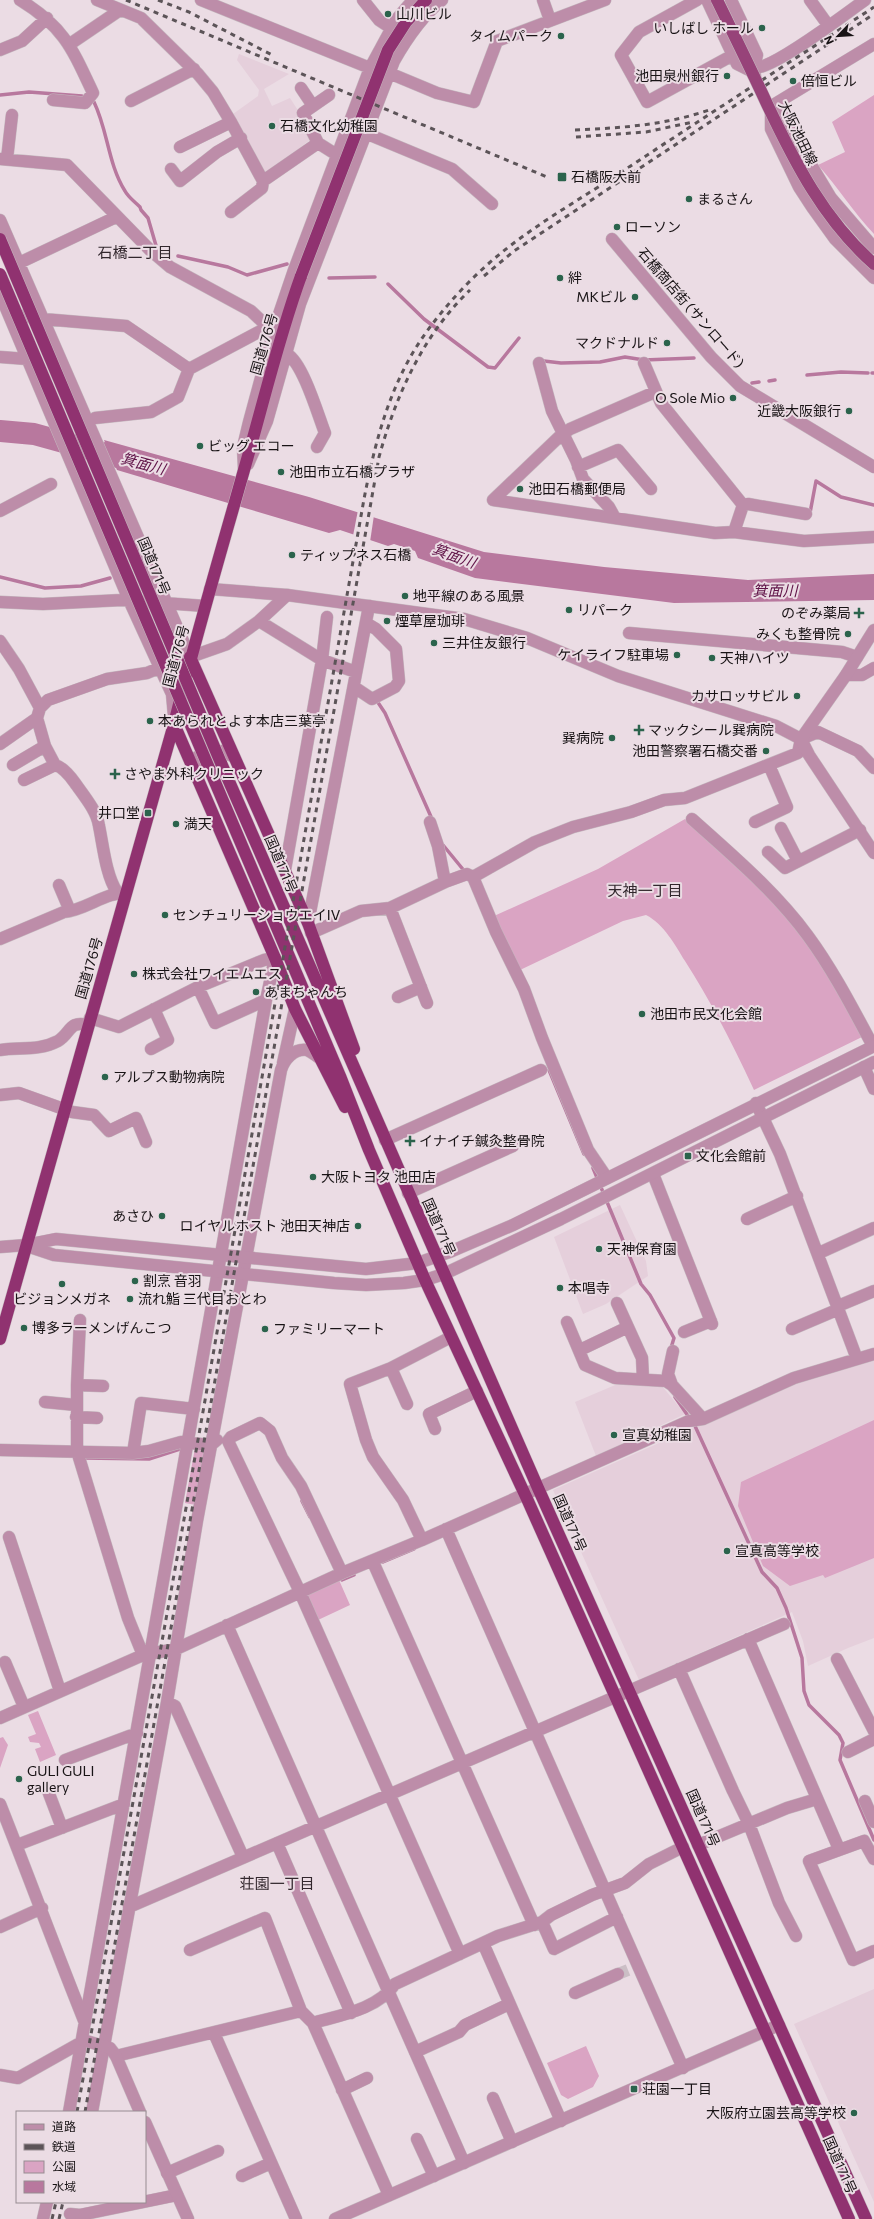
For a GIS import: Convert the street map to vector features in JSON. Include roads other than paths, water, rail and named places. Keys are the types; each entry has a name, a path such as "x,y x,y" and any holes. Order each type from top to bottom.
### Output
{"highway":[{"name":"国道176号","path":"0,1340 89,1022 121,893 174,724 190,657 282,335 302,274 382,62 396,36 434,2"},
{"name":"国道171号","path":"0,239 221,763 408,1193 628,1691 866,2219"},
{"name":"国道171号","path":"0,274 425,1280 525,1494 764,2032 849,2219"},
{"path":"190,657 310,928 356,1055 365,1093"},
{"path":"174,724 221,836 275,958 295,1009 318,1057 369,1150"}],"main road":[{"name":"大阪池田線","path":"717,0 804,178 832,219 854,246 874,264"}],"street":[{"path":"20,0 47,18 70,44 93,93 85,103 53,100"},
{"path":"97,0 141,18 194,69 212,92 231,122 263,181 262,188 231,212"},
{"path":"201,0 370,68 390,73 437,93 474,102 497,41 605,0"},
{"path":"363,0 379,20 407,38"},
{"path":"244,472 256,449 267,421 287,354 300,304 302,274 316,212 370,68 391,29 413,0"},
{"path":"543,0 550,20"},
{"path":"697,0 639,32 621,55 647,102 733,55"},
{"path":"707,0 737,64 754,70 771,63 865,0"},
{"path":"731,0 757,55 754,70 770,108 772,129 806,197 835,239 874,278"},
{"path":"810,0 828,25"},
{"path":"244,472 242,447 271,326 334,220 394,61 407,38 434,2"},
{"path":"70,44 120,10"},
{"path":"0,50 22,41 47,18"},
{"path":"770,108 874,44"},
{"path":"131,101 194,69"},
{"path":"301,88 313,106"},
{"path":"329,95 303,113 318,142 337,155"},
{"path":"770,108 788,120 823,185 843,213 874,248"},
{"path":"12,115 4,159 67,165 116,217 170,267 251,311 271,326"},
{"path":"180,147 231,122"},
{"path":"348,126 452,169 492,204"},
{"path":"172,169 180,181 217,152 241,138"},
{"path":"343,140 361,147"},
{"path":"263,181 318,142"},
{"path":"333,168 351,176"},
{"path":"806,197 823,185"},
{"path":"316,212 334,220"},
{"path":"19,263 116,217"},
{"path":"0,220 190,657 228,644 259,621 287,595"},
{"name":"石橋商店街 (サンロード)","path":"612,240 710,357 740,386 874,467"},
{"path":"0,294 5,309 129,600 160,671 172,694 174,704 174,724"},
{"path":"5,309 43,319 126,326 189,369"},
{"path":"95,418 151,412 178,397 189,369 271,326"},
{"path":"287,354 299,368 328,437 317,447"},
{"path":"0,358 27,359"},
{"path":"539,363 552,411 564,433 583,479 609,507 615,518"},
{"path":"644,363 655,392 661,403 743,505"},
{"path":"655,392 564,433 493,500 714,533 734,532 804,541 874,537"},
{"path":"578,467 618,450 651,489"},
{"path":"0,511 51,484"},
{"path":"743,505 748,504 806,514"},
{"path":"734,532 743,505"},
{"path":"210,588 287,595 449,616 527,638 618,676 776,726 801,739 809,755 874,853"},
{"path":"0,602 43,604 129,600 205,606"},
{"path":"369,606 310,928 361,911 390,908 445,882 467,874 473,877 496,932 524,989 542,1038 588,1150 607,1178"},
{"path":"285,870 322,660 327,617"},
{"path":"259,621 322,660 356,672"},
{"path":"354,687 372,699 395,687 399,681 396,649 376,629 366,623"},
{"path":"473,877 535,842 573,827 631,812 664,800 685,798 769,766 798,753 801,739 846,676 874,630"},
{"path":"629,633 842,652 857,657"},
{"path":"2,649 38,713 45,746 55,765"},
{"path":"846,676 862,675 874,668"},
{"path":"0,744 38,713 48,700 82,687 107,679 160,671 170,679 180,678 186,674"},
{"path":"801,739 818,732 858,751 874,768"},
{"path":"12,765 45,746"},
{"path":"221,836 220,824 195,762 197,757 204,754 222,751 234,757"},
{"path":"0,939 64,912 75,911 121,893 113,886 102,849 96,815 73,781 60,766 55,765 24,780"},
{"path":"755,822 787,807 769,766"},
{"path":"0,1247 26,1245 56,1239 247,1259 366,1269 418,1263 513,1225 874,1046 825,960 808,935 752,874 692,819"},
{"path":"430,822 438,846 445,882"},
{"path":"781,828 798,861"},
{"path":"768,852 784,868 860,830"},
{"path":"59,885 70,911"},
{"path":"390,908 427,1003"},
{"path":"0,1050 17,1047 40,1048 59,1040 69,1028 77,1024 89,1022 119,1026 198,987 264,960 275,958 217,1271 188,1442 146,1654 137,1733 85,2023 85,2041 68,2111"},
{"path":"198,987 215,1023 266,1000"},
{"path":"398,997 420,987"},
{"path":"151,1049 168,1040 154,1009"},
{"path":"92,2111 167,1702 211,1445 283,1064 295,1009"},
{"path":"283,1064 290,1055 299,1051 307,1050 318,1057"},
{"path":"26,1245 54,1255 366,1285 425,1280 444,1274 653,1174 869,1064 874,1089"},
{"path":"385,1140 541,1070"},
{"path":"0,1095 19,1093 72,1112 94,1115 109,1131 136,1118 146,1142"},
{"path":"756,1104 797,1196 858,1359"},
{"path":"408,1193 513,1146"},
{"path":"653,1174 712,1322 684,1332"},
{"path":"747,1219 797,1196"},
{"path":"819,1253 874,1228"},
{"path":"792,1330 874,1291"},
{"path":"617,1303 642,1358 643,1379"},
{"path":"80,1320 76,1411 78,1451 125,1610 146,1654"},
{"path":"567,1322 585,1365 615,1378 666,1381 672,1385 703,1419"},
{"path":"580,1350 628,1327"},
{"path":"422,1540 403,1500 373,1457 366,1440 350,1384 391,1368 451,1337"},
{"path":"672,1385 668,1374 673,1351"},
{"path":"0,1718 146,1654 176,1649 342,1573 372,1562 446,1530 689,1421 703,1419 794,1378 874,1354"},
{"path":"391,1368 407,1404"},
{"path":"77,1385 103,1386"},
{"path":"435,1429 429,1414 477,1391"},
{"path":"45,1402 97,1418"},
{"path":"133,1453 140,1403 194,1409"},
{"path":"228,1441 231,1437 260,1423 270,1431 282,1458 301,1486 342,1573"},
{"path":"0,1450 133,1453 149,1452 188,1442 211,1445 218,1439 228,1441"},
{"path":"228,1441 300,1592 388,1795 460,1954"},
{"path":"446,1530 617,1917 628,1970 683,2068"},
{"path":"9,1537 60,1691"},
{"path":"372,1562 462,1763 538,1923 554,1949 617,1917"},
{"path":"129,1907 784,1624"},
{"path":"227,1625 464,2163"},
{"path":"748,1639 839,1849"},
{"path":"837,1659 874,1731"},
{"path":"5,1662 24,1707"},
{"path":"679,1669 749,1824 779,1903 796,1936"},
{"path":"167,1702 175,1706 243,1857"},
{"path":"65,1760 137,1733"},
{"path":"848,1752 874,1739"},
{"path":"48,1791 62,1828"},
{"path":"698,1845 817,1799"},
{"path":"865,1801 874,1822"},
{"path":"0,1804 42,1908 70,1989 85,2023"},
{"path":"17,1845 124,1804"},
{"path":"874,1860 871,1842 864,1841 809,1861 853,1960 874,1951"},
{"path":"277,1843 351,2012"},
{"path":"313,2023 351,2012 389,1992 395,1984 498,1936 538,1923 592,1894 605,1891 625,1883 649,1864 683,1847"},
{"path":"0,1927 42,1908"},
{"path":"190,1950 265,1918 301,2011 313,2023 389,2195"},
{"path":"483,1944 561,2120"},
{"path":"575,1993 628,1970"},
{"path":"415,2052 459,2032 465,2025 509,2004"},
{"path":"116,2056 301,2011"},
{"path":"335,2219 779,2025"},
{"path":"214,2033 296,2219"},
{"path":"0,2075 18,2078 85,2041 105,2046 110,2048 116,2056 140,2111"},
{"path":"342,2090 367,2078"},
{"path":"493,2098 512,2142"},
{"path":"146,2124 188,2219"},
{"path":"417,2139 434,2176"},
{"path":"168,2173 218,2151"},
{"path":"242,2176 271,2162"},
{"path":"146,2201 177,2195"},
{"path":"43,2219 47,2203"},
{"path":"70,2212 80,2215 138,2203"}],"water":[{"path":"104,440 309,497 484,552 604,567 748,580 874,574 874,600 674,603 475,578 418,558 415,551 394,544 388,546 340,530 329,533 117,470"}],"waterway":[{"path":"0,95 29,92 82,96"},
{"path":"94,102 99,113 111,159 119,181 128,195 148,218 157,249"},
{"path":"178,256 228,267 247,275 287,264"},
{"path":"329,278 375,277"},
{"path":"388,284 424,319 488,367 495,368 519,338"},
{"path":"544,361 561,363 600,362 625,357 644,360 694,358"},
{"path":"807,375 841,372 868,373"},
{"path":"769,381 775,380"},
{"path":"752,383 759,382"},
{"name":"箕面川","path":"0,427 4,431"},
{"name":"箕面川","path":"0,431 34,434 139,463"},
{"path":"810,513 816,481 841,497 874,505"},
{"path":"0,577 45,588 81,586 110,578"},
{"path":"377,701 385,713 432,819"},
{"path":"443,845 466,873"},
{"path":"549,1070 584,1154"},
{"path":"593,1168 641,1284 650,1295 674,1338 671,1348"},
{"path":"675,1397 695,1426 762,1572 777,1588 786,1608 802,1658 804,1691 809,1705 839,1735 843,1743 840,1760 874,1840"},
{"path":"84,1458 149,1459 180,1449"},
{"path":"302,1501 310,1517"},
{"path":"383,1562 414,1549"},
{"path":"342,1580 354,1575"}],"tunnel":[{"path":"618,1974 628,1970"}],"railway":[{"path":"126,0 547,177"},
{"path":"158,0 189,12 274,56"},
{"path":"77,2111 183,1525 364,499 373,456 393,393 402,372 425,334 458,294 495,258 526,234 559,212 874,7"},
{"path":"484,276 514,251 874,14"},
{"path":"575,130 643,125 676,119 709,110"},
{"path":"576,137 646,132 693,122"},
{"path":"85,2111 379,457 394,411 413,367 438,326 470,290"},
{"path":"52,2219 56,2203"},
{"path":"59,2219 63,2203"}],"place":[{"name":"山川ビル","path":"388,14"},
{"name":"いしばし ホール","path":"762,28"},
{"name":"タイムパーク","path":"561,36"},
{"name":"池田泉州銀行","path":"727,76"},
{"name":"倍恒ビル","path":"793,81"},
{"name":"石橋文化幼稚園","path":"272,126"},
{"name":"石橋阪大前","path":"562,177"},
{"name":"まるさん","path":"689,199"},
{"name":"ローソン","path":"617,227"},
{"name":"絆","path":"560,278"},
{"name":"MKビル","path":"635,297"},
{"name":"マクドナルド","path":"667,343"},
{"name":"O Sole Mio","path":"733,398"},
{"name":"近畿大阪銀行","path":"849,411"},
{"name":"ビッグ エコー","path":"200,446"},
{"name":"池田市立石橋プラザ","path":"281,472"},
{"name":"池田石橋郵便局","path":"520,489"},
{"name":"ティップネス石橋","path":"292,555"},
{"name":"地平線のある風景","path":"405,596"},
{"name":"リパーク","path":"569,610"},
{"name":"のぞみ薬局","path":"859,613"},
{"name":"煙草屋珈琲","path":"387,621"},
{"name":"みくも整骨院","path":"848,634"},
{"name":"三井住友銀行","path":"434,643"},
{"name":"ケイライフ駐車場","path":"677,655"},
{"name":"天神ハイツ","path":"712,658"},
{"name":"カサロッサビル","path":"797,696"},
{"name":"本あられとよす本店三葉亭","path":"150,721"},
{"name":"マックシール巽病院","path":"639,730"},
{"name":"巽病院","path":"612,738"},
{"name":"池田警察署石橋交番","path":"766,751"},
{"name":"さやま外科クリニック","path":"115,774"},
{"name":"井口堂","path":"148,813"},
{"name":"満天","path":"176,824"},
{"name":"センチュリーショウエイIV","path":"165,915"},
{"name":"株式会社ワイエムエス","path":"134,974"},
{"name":"あまちゃんち","path":"256,992"},
{"name":"池田市民文化会館","path":"642,1014"},
{"name":"アルプス動物病院","path":"105,1077"},
{"name":"イナイチ鍼灸整骨院","path":"410,1141"},
{"name":"文化会館前","path":"688,1156"},
{"name":"大阪トヨタ 池田店","path":"313,1177"},
{"name":"あさひ","path":"162,1216"},
{"name":"ロイヤルホスト 池田天神店","path":"358,1226"},
{"name":"天神保育園","path":"599,1249"},
{"name":"割烹 音羽","path":"135,1281"},
{"name":"ビジョンメガネ","path":"62,1284"},
{"name":"本唱寺","path":"560,1288"},
{"name":"流れ鮨 三代目おとわ","path":"130,1299"},
{"name":"博多ラーメンげんこつ","path":"24,1328"},
{"name":"ファミリーマート","path":"265,1329"},
{"name":"宣真幼稚園","path":"614,1435"},
{"name":"宣真高等学校","path":"727,1551"},
{"name":"GULI GULI gallery","path":"19,1779"},
{"name":"荘園一丁目","path":"634,2089"},
{"name":"大阪府立園芸高等学校","path":"854,2113"}],"district":[{"name":"石橋二丁目","path":"135,253"},
{"name":"天神一丁目","path":"645,891"},
{"name":"荘園一丁目","path":"277,1884"}]}
